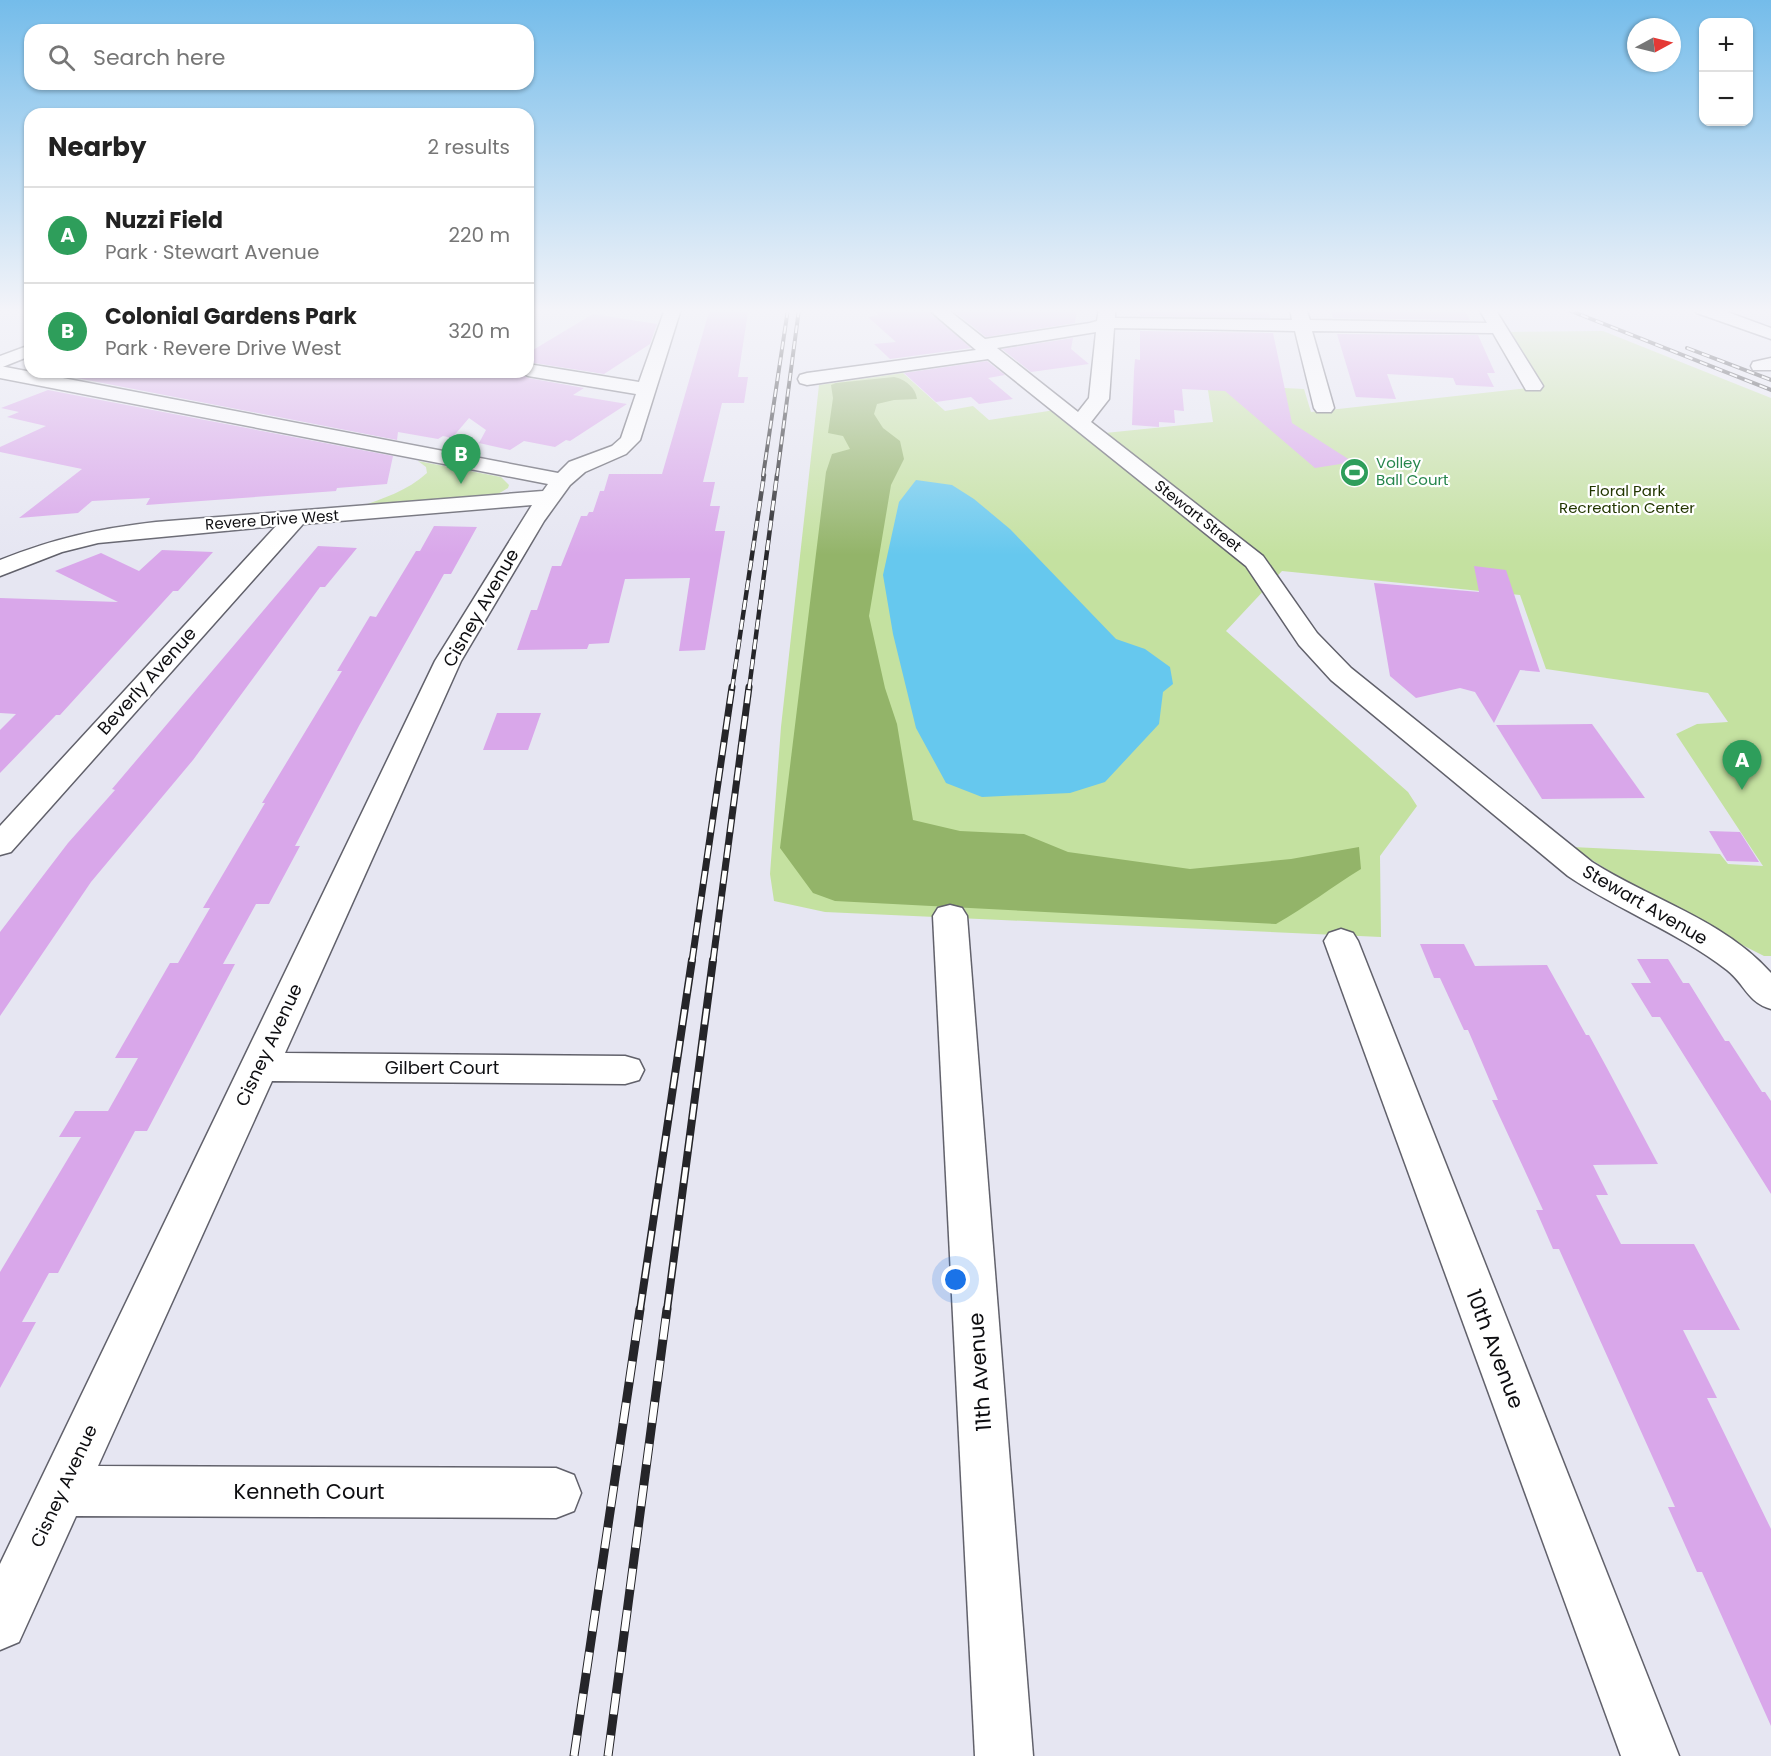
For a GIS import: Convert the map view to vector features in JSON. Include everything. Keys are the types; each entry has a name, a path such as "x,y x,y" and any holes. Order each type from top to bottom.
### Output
{"street":[{"path":"97,391 471,464 556,489 577,467 619,450 627,443 647,391"},
{"name":"Stewart Street","path":"1042,391 1255,561 1323,657 1432,749"},
{"path":"1081,421 1099,399 1100,391"},
{"path":"1320,391 1324,408"},
{"name":"Revere Drive West","path":"0,569 54,547 98,536 156,529 295,519 556,489"},
{"name":"Cisney Avenue","path":"0,1623 448,661 556,489"},
{"name":"Beverly Avenue","path":"0,845 295,519"},
{"name":"Stewart Avenue","path":"1432,749 1580,869 1612,890 1694,930 1742,963 1771,996"},
{"name":"11th Avenue","path":"950,915 1004,1756"},
{"name":"10th Avenue","path":"1341,941 1650,1756"},
{"name":"Gilbert Court","path":"259,1067 625,1070"},
{"name":"Kenneth Court","path":"62,1491 556,1493"}],"green space":[{"name":"Floral Park Recreation Center","path":"818,391 923,391 945,411 973,406 989,420 1055,410 1105,433 1213,422 1208,391 1305,391 1311,412 1502,391 1753,391 1771,398 1771,956 1764,956 1657,902 1572,847 1720,854 1728,864 1763,866 1676,734 1697,724 1728,722 1708,693 1546,669 1520,595 1282,571 1226,631 1408,792 1417,806 1380,856 1381,937 825,912 774,901 770,874 781,727"},
{"path":"832,391 915,391 917,399 894,400 877,404 874,414 883,428 900,441 904,459 891,485 869,616 885,688 897,724 913,820 960,831 1024,834 1068,852 1190,869 1291,859 1359,847 1361,869 1276,924 835,901 813,893 780,848 826,472 832,454 850,449 843,436 828,433"},
{"path":"418,461 501,477 509,485 498,494 359,507 411,485 427,473 426,467"}],"water":[{"path":"916,480 952,485 974,499 1010,529 1116,639 1145,649 1170,667 1173,684 1163,692 1159,724 1105,782 1070,793 982,797 946,783 916,728 893,634 883,575 899,502"}],"building":[{"path":"46,391 53,391 393,456 387,484 337,488 336,491 146,505 150,498 92,501 78,513 19,518 82,469 0,452 0,447 46,426 7,417 19,412 1,408"},
{"path":"144,391 579,391 573,395 627,404 570,441 566,440 555,447 524,441 510,450 479,443 486,430 469,418 452,438 443,436 438,439 398,432 397,440"},
{"path":"686,391 746,391 744,403 722,403 703,482 715,482 710,506 720,506 715,531 725,531 705,650 679,651 690,578 625,579 609,643 589,644 587,649 517,650 531,610 537,610 552,566 561,566 581,516 587,516 589,512 593,512 600,491 604,491 609,474 662,474"},
{"path":"924,391 1003,391 1013,399 979,404 971,397 936,402"},
{"path":"1133,391 1182,391 1184,411 1174,410 1175,423 1159,422 1159,427 1132,425"},
{"path":"1225,391 1285,391 1292,423 1353,462 1315,468"},
{"path":"1354,391 1393,391 1396,399 1356,397"},
{"path":"434,526 477,527 451,574 444,574 360,724 295,846 300,846 269,904 256,904 223,964 235,964 147,1131 135,1131 58,1273 49,1273 22,1322 36,1322 0,1388 0,1272 81,1137 59,1137 75,1111 108,1111 138,1058 115,1058 170,963 178,963 210,908 203,908 265,803 262,803 342,671 337,671 370,616 376,617"},
{"path":"318,546 357,548 325,587 320,587 193,760 91,882 0,1016 0,932 68,843 115,790 112,789"},
{"path":"162,550 213,552 178,591 173,591 60,715 56,715 0,773 0,730 16,714 0,713 0,598 118,602 55,571 101,553 139,571"},
{"path":"1474,566 1506,570 1540,672 1520,670 1494,723 1475,692 1460,688 1416,698 1390,676 1374,583 1479,592"},
{"path":"497,713 541,713 528,750 483,750"},
{"path":"1592,724 1645,798 1542,799 1496,725"},
{"path":"1709,831 1740,832 1759,862 1727,861"},
{"path":"1420,944 1464,944 1475,966 1547,965 1586,1035 1589,1035 1658,1164 1593,1165 1608,1195 1596,1195 1621,1244 1694,1244 1740,1330 1683,1330 1717,1398 1707,1398 1771,1529 1771,1726 1702,1572 1697,1572 1668,1507 1675,1507 1559,1249 1553,1249 1536,1210 1543,1210 1492,1100 1498,1100 1468,1030 1464,1030 1440,978 1434,978"},
{"path":"1637,959 1668,959 1683,983 1689,983 1725,1041 1729,1041 1762,1092 1765,1092 1771,1101 1771,1194 1660,1017 1652,1017 1631,983 1651,983"}],"railway":[{"path":"763,476 776,391"},
{"path":"777,476 788,391"},
{"path":"732,689 764,475"},
{"path":"749,689 777,475"},
{"path":"692,961 732,687"},
{"path":"713,961 749,687"},
{"path":"640,1310 692,960"},
{"path":"667,1310 713,960"},
{"path":"574,1756 640,1309"},
{"path":"608,1756 667,1309"}],"place":[{"name":"Volley Ball Court","path":"1355,472"},
{"name":"Colonial Gardens Park","path":"461,484"},
{"name":"Nuzzi Field","path":"1742,790"}]}
